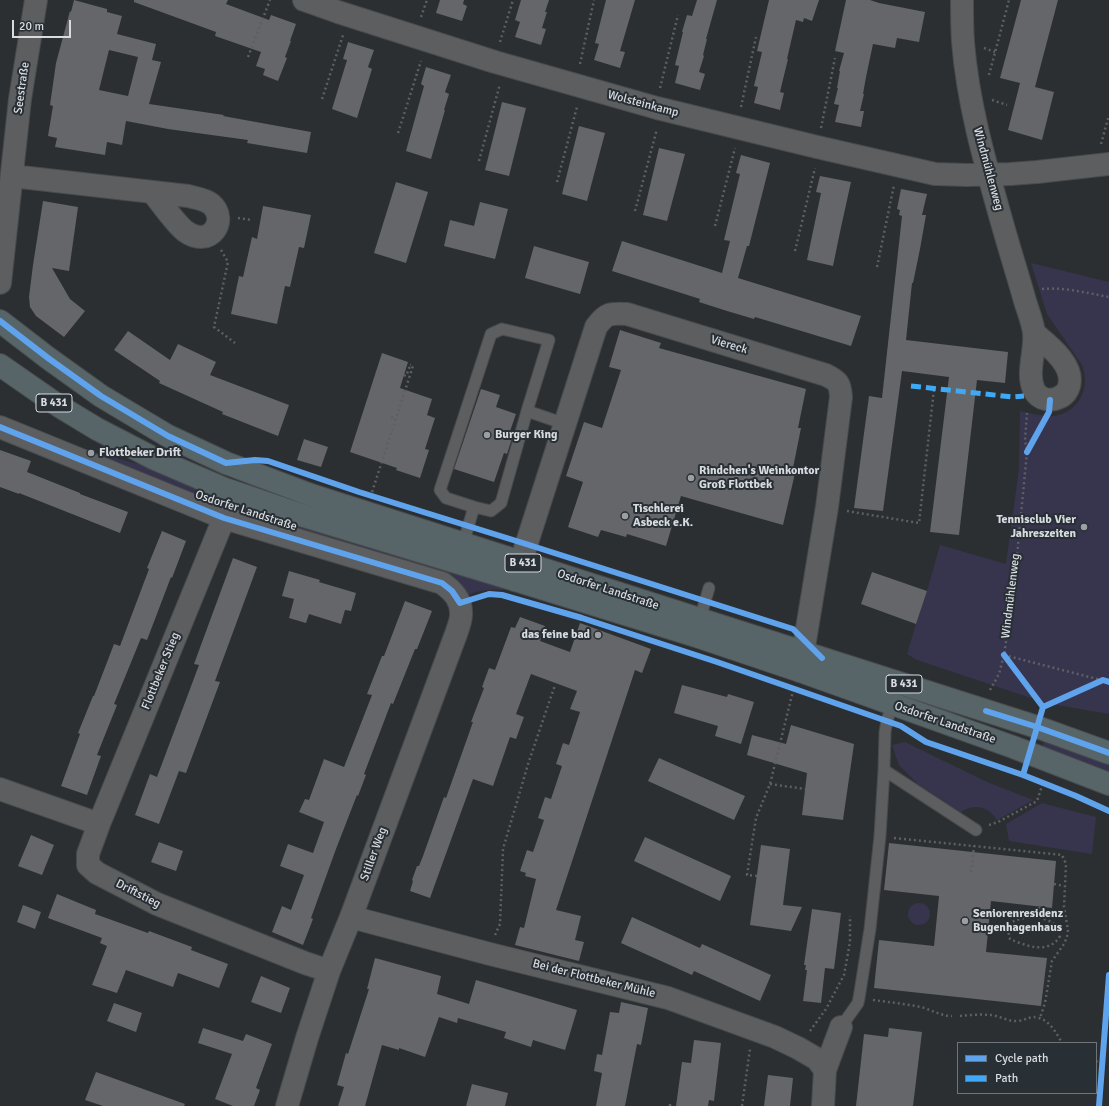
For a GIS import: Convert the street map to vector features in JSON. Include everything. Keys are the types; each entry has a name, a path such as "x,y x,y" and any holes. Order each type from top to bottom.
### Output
{"main road":[{"name":"Osdorfer Landstraße","path":"0,321 101,396 168,436 226,463 311,495 463,544 518,571"},
{"name":"Osdorfer Landstraße","path":"0,365 59,406 97,429 155,459 225,489 304,516 518,571 698,628 799,670 1013,747 1109,784"},
{"name":"Osdorfer Landstraße","path":"799,670 1037,727 1109,752"}],"street":[{"name":"Seestraße","path":"0,283 2,246 12,176 20,99 36,0"},
{"name":"Wolsteinkamp","path":"304,0 495,62 657,108 935,174 989,175 1037,172 1104,157"},
{"name":"Windmühlenweg","path":"962,0 963,42 975,120 1034,333"},
{"path":"12,176 153,193"},
{"name":"Viereck","path":"518,571 596,327 603,317 614,313 627,314 826,374 836,380 841,386 841,397 827,507 814,548 799,670"},
{"name":"Osdorfer Landstraße","path":"0,427 224,518 442,583 452,591 460,603"},
{"name":"Flottbeker Stieg","path":"99,824 224,518"},
{"name":"Stiller Weg","path":"287,1106 329,971 456,634 461,615 460,603"},
{"path":"0,789 99,824"},
{"name":"Driftstieg","path":"99,824 88,854 88,865 97,873 157,904 305,964 329,971"},
{"name":"Bei der Flottbeker Mühle","path":"351,916 490,954 668,998 774,1037 798,1048 817,1058 825,1070"},
{"path":"824,1106 825,1070 841,1027"}],"lane":[{"path":"502,329 549,340 527,411 501,503 491,511 446,498 440,490 491,334 502,329"},
{"path":"527,411 565,424"},
{"path":"463,544 474,507"},
{"path":"698,628 709,588"},
{"path":"841,1027 858,1003 870,929 880,836 885,732 892,704"},
{"path":"884,770 976,830"}],"path":[{"path":"248,57 270,0"},
{"path":"420,21 427,0"},
{"path":"499,45 513,0"},
{"path":"579,68 594,0"},
{"path":"995,52 1009,0"},
{"path":"659,90 678,15"},
{"path":"322,99 344,31"},
{"path":"740,110 756,37"},
{"path":"398,133 423,56"},
{"path":"820,129 835,58"},
{"path":"479,161 502,79"},
{"path":"989,100 1007,105"},
{"path":"557,182 579,101"},
{"path":"1104,157 1109,116"},
{"path":"635,211 658,123"},
{"path":"715,226 736,145"},
{"path":"795,251 816,163"},
{"path":"877,267 893,191"},
{"path":"220,249 228,262 214,327 235,343"},
{"path":"1040,290 1053,288 1067,289 1109,296"},
{"path":"371,496 413,366 410,365 406,376 404,375"},
{"path":"827,507 919,523 934,389"},
{"path":"390,417 396,419"},
{"path":"1004,655 1013,666"},
{"path":"1004,655 1109,682"},
{"path":"756,876 747,874 756,818 770,784 799,670"},
{"path":"490,954 494,938 500,924 503,848 555,685"},
{"path":"971,872 976,830 998,822 1037,801 1043,783"},
{"path":"770,784 805,789"},
{"path":"880,836 1062,855 1066,864 1064,907 1068,930 1064,944 1052,961 1045,1003 1040,1018"},
{"path":"1054,884 1064,886"},
{"path":"1039,907 1039,917"},
{"path":"798,1048 826,1009 844,975 850,942 850,916"},
{"path":"1039,917 1051,921 1057,927 1060,936 1053,944 1044,948 1032,947 1010,939 1008,930 1010,923 1018,919 1039,917"},
{"path":"1060,936 1067,937"},
{"path":"1099,1106 1101,1064 1108,1006 1109,975"},
{"path":"859,998 911,1005 928,1009 942,1015 952,1016"},
{"path":"960,1016 990,1015 1019,1021 1032,1017 1040,1018 1048,1023 1061,1042"},
{"path":"742,1106 752,1029"},
{"path":"1097,1062 1101,1064"}],"shaded area":[{"path":"1031,263 1109,282 1109,714 1046,703 917,660 907,654 940,545 1006,564 1019,469 1020,411 1046,416 1062,414 1076,405 1084,390 1085,382 1082,365 1047,314"},
{"path":"104,453 119,459 146,466 211,494 277,519 503,588 503,590 484,590 466,596 249,520 101,462"},
{"path":"905,742 987,782 1033,800 997,820 994,815 980,807 971,807 961,812 918,784 899,765 892,745"},
{"path":"1044,742 1109,765 1109,773 1042,747"},
{"path":"1042,803 1096,817 1092,854 1009,841 1006,824"},
{"path":"919,903 927,906 930,914 927,922 919,925 911,922 908,914 911,906"}],"building":[{"path":"74,0 107,9 107,12 122,16 117,34 156,44 152,60 161,62 149,104 224,115 223,116 311,132 307,153 247,143 248,140 168,129 126,121 122,145 107,142 105,155 55,147 57,138 48,136 53,106 50,105 56,63 70,11 71,12","holes":["109,50 138,57 128,96 99,90"]},
{"path":"134,0 228,0 226,4 269,20 271,15 296,24 285,57 287,58 278,81 263,75 265,69 256,66 261,52 215,36 216,32 134,2"},
{"path":"440,0 464,0 463,4 467,6 462,21 436,13"},
{"path":"521,0 549,0 542,28 546,29 541,45 515,37 520,22 515,20"},
{"path":"606,0 635,0 620,51 625,52 620,68 594,60 599,44 595,43"},
{"path":"697,0 717,0 706,39 704,56 699,72 705,74 700,90 675,83 679,66 675,65 682,32 687,15 692,16"},
{"path":"769,0 819,0 812,21 804,18 803,22 796,20 780,92 784,93 780,110 754,103 758,87 754,86 762,52 757,51"},
{"path":"846,0 870,0 925,12 919,42 897,38 895,48 873,44 860,111 864,111 861,127 835,122 839,105 834,104 838,88 839,71 844,53 835,51"},
{"path":"1021,0 1058,0 1035,87 1054,92 1042,140 1008,130 1020,83 1000,78"},
{"path":"348,42 374,50 368,67 372,69 357,118 332,109 347,60 343,59"},
{"path":"426,67 451,75 445,92 449,94 431,159 406,151 424,86 421,84"},
{"path":"502,102 526,108 509,176 485,170"},
{"path":"579,126 605,133 587,201 562,194"},
{"path":"659,148 685,154 667,221 643,215"},
{"path":"741,155 770,163 749,246 747,246 738,278 861,316 851,346 755,317 754,319 727,311 699,302 700,299 612,271 622,241 722,273 730,241 724,240 740,174 736,173"},
{"path":"820,176 851,182 833,266 807,260 821,193 816,192"},
{"path":"396,182 428,192 406,263 374,253"},
{"path":"901,189 927,194 922,215 926,215 912,283 906,340 1008,352 1005,383 977,380 959,535 930,532 949,377 902,371 883,511 854,508 869,396 882,398 902,216 899,215 900,210 897,209"},
{"path":"43,201 78,207 69,271 52,268 70,299 85,311 64,337 36,316 30,307 29,297"},
{"path":"480,202 508,209 495,259 444,246 450,220 474,226"},
{"path":"263,206 311,215 304,248 299,247 290,287 285,286 277,324 231,314 239,276 243,277 252,237 257,239"},
{"path":"534,246 589,262 580,294 525,278"},
{"path":"620,330 661,343 659,348 806,389 798,428 801,428 793,468 796,469 783,525 681,496 666,546 627,534 626,537 601,530 598,537 568,527 583,482 566,476 584,422 602,428 621,370 609,367"},
{"path":"128,331 170,360 178,344 216,362 210,375 289,405 278,436 222,414 223,412 159,383 160,381 114,350"},
{"path":"382,353 408,362 400,388 432,399 427,415 435,418 425,449 429,450 420,478 396,470 397,468 350,452"},
{"name":"Burger King","path":"481,389 500,395 496,407 516,414 509,434 513,435 507,454 504,453 494,482 454,469"},
{"path":"304,439 328,447 321,467 297,460"},
{"path":"0,450 31,461 27,472 128,512 120,533 0,487"},
{"path":"162,531 186,541 147,640 141,638 114,704 117,705 97,755 101,756 87,795 61,786 80,734 78,733 114,644 120,646 149,569 147,568"},
{"path":"233,558 257,567 215,681 220,682 186,773 179,771 159,824 135,815 150,774 157,777 199,665 194,664"},
{"path":"289,571 356,593 351,611 345,610 341,624 309,614 306,623 289,618 294,599 282,596"},
{"path":"872,572 927,591 916,624 861,604"},
{"path":"405,601 432,611 393,704 391,703 364,774 366,775 336,849 311,918 313,919 303,945 272,932 282,906 291,910 304,875 280,866 288,844 313,853 324,822 299,812 305,799 309,800 324,759 344,767 372,695 367,694 382,656 384,656"},
{"path":"520,617 545,626 540,641 570,652 580,623 651,649 642,673 635,670 556,910 581,916 575,940 584,942 579,961 515,945 520,927 524,928 536,879 525,876 526,873 520,871 527,850 533,852 544,820 538,818 545,797 551,799 562,766 556,764 563,743 569,745 580,712 570,709 577,691 531,674 516,714 524,717 516,739 510,737 493,786 473,779 430,898 410,891 417,866 419,866 423,856 444,797 446,798 473,722 471,722 484,688 482,687 489,668 495,670 511,627 515,628"},
{"path":"682,685 727,697 728,694 754,702 741,744 715,736 718,726 674,713"},
{"path":"791,725 854,744 843,820 802,815 807,773 747,755 752,735 786,744"},
{"path":"659,758 745,796 734,820 648,781"},
{"path":"31,835 54,845 42,875 18,866"},
{"path":"645,837 731,876 720,901 634,861"},
{"path":"159,842 183,851 176,871 151,862"},
{"name":"Seniorenresidenz Bugenhagenhaus","path":"889,843 1056,861 1052,908 991,901 986,952 1047,958 1041,1006 874,988 879,940 934,946 939,896 884,890"},
{"path":"761,845 790,849 783,905 802,907 791,931 750,925"},
{"path":"57,894 96,910 95,914 148,933 149,931 192,947 191,950 228,964 219,988 178,973 173,987 126,970 117,993 92,985 107,946 100,943 102,938 48,918"},
{"path":"23,905 41,912 35,929 17,922"},
{"path":"812,909 841,913 834,969 825,968 821,1003 803,1001 807,970 805,970 806,965 804,965"},
{"path":"632,917 700,948 702,944 771,975 760,1001 694,971 692,975 621,943"},
{"path":"375,958 441,976 437,994 469,1004 476,980 577,1010 565,1050 533,1040 531,1047 504,1038 506,1032 458,1018 457,1023 439,1017 425,1057 399,1048 399,1050 382,1045 365,1106 338,1106 344,1087 337,1085 346,1053 348,1054 369,989 367,989"},
{"path":"261,976 290,988 281,1013 251,1002"},
{"path":"621,1002 648,1008 641,1045 637,1044 625,1106 596,1106 602,1073 594,1071 597,1054 602,1055 610,1012 619,1013"},
{"path":"114,1003 142,1013 136,1032 107,1021"},
{"path":"203,1028 243,1041 246,1034 272,1044 256,1088 260,1090 254,1106 233,1106 215,1099 232,1054 198,1043"},
{"path":"889,1028 922,1032 913,1106 856,1106 864,1034 888,1037"},
{"path":"694,1040 721,1043 714,1101 709,1100 708,1106 676,1106 682,1062 691,1063"},
{"path":"96,1072 185,1104 184,1106 103,1106 85,1100"},
{"path":"768,1075 793,1078 790,1106 764,1106"},
{"path":"472,1084 508,1093 505,1106 466,1106"}],"marked path":[{"path":"911,386 1013,397 1024,396"}],"cycle path":[{"path":"0,321 101,396 168,436 226,463 255,460 268,461 359,492 793,629 822,658"},
{"path":"1027,452 1049,412 1050,400"},
{"path":"0,427 224,518 442,583 452,591 460,603 489,594 502,595 582,618 717,662 901,726 926,742 1023,775 1109,811"},
{"path":"1004,655 1043,707"},
{"path":"1043,707 1103,680 1109,682"},
{"path":"1023,775 1043,707"},
{"path":"986,711 1037,727 1109,753"},
{"path":"1099,1106 1109,975"}],"place":[{"name":"Burger King","path":"487,435"},
{"name":"Flottbeker Drift","path":"91,453"},
{"name":"Rindchen's Weinkontor Groß Flottbek","path":"691,478"},
{"name":"Tischlerei Asbeck e.K.","path":"625,516"},
{"name":"Tennisclub Vier Jahreszeiten","path":"1084,527"},
{"name":"das feine bad","path":"598,635"},
{"name":"Seniorenresidenz Bugenhagenhaus","path":"965,921"}]}
